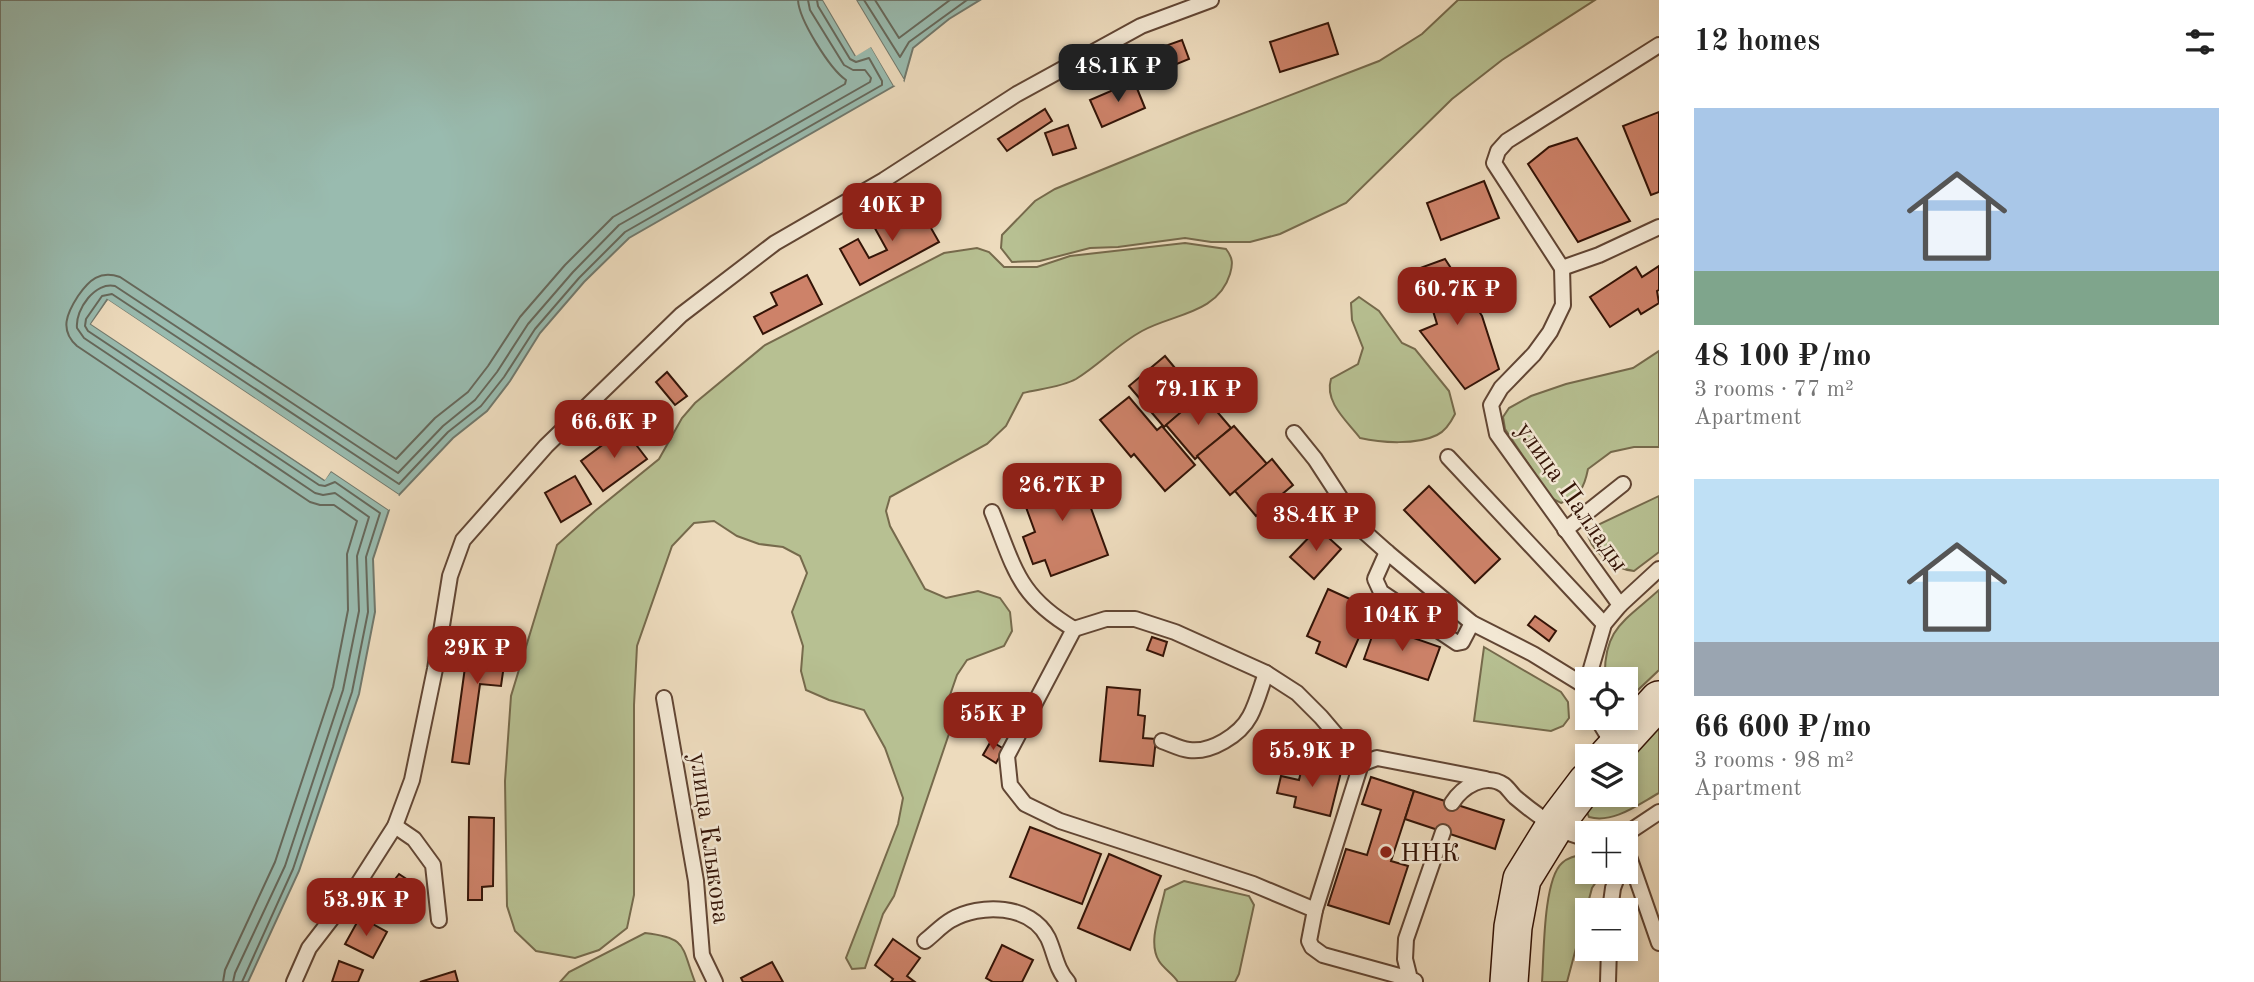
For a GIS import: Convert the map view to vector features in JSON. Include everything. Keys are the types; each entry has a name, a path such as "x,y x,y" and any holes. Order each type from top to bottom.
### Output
{"main road":[{"path":"1606,740 1659,700"},
{"path":"1509,982 1513,927 1522,879 1572,832 1580,807"}],"lane":[{"path":"294,982 309,948 356,887 395,826 412,780 435,669 450,576 463,540 546,446 681,315 775,243 884,180 1028,88 1141,26 1211,0"},
{"path":"1659,45 1507,141 1498,151 1494,163 1562,268 1600,255 1659,228"},
{"name":"улица Паллады","path":"1562,268 1563,305 1550,332 1534,354 1501,388 1490,405 1497,434 1620,605 1604,624 1592,667"},
{"name":"улица Паллады","path":"1294,433 1315,459 1360,528 1472,624 1575,677"},
{"path":"1448,457 1604,624"},
{"path":"1565,530 1623,484"},
{"path":"992,512 1020,581 1047,612 1074,629"},
{"path":"1388,552 1375,579 1381,592 1390,600 1457,643 1462,642 1472,624"},
{"path":"1620,605 1659,569"},
{"path":"1315,910 1254,884 1060,821 1025,804 1010,785 1007,756 1074,629 1107,619 1135,619 1175,632 1266,673 1297,693 1361,764"},
{"path":"1162,741 1190,751 1204,750 1237,732 1250,717 1266,673"},
{"name":"улица Клыкова","path":"664,698 696,881 702,955 715,982"},
{"path":"1361,764 1377,758 1503,784 1514,796 1572,832"},
{"path":"1361,764 1315,910 1309,941 1312,947 1323,955 1414,980"},
{"path":"1452,803 1465,787 1486,779"},
{"path":"1638,826 1659,812"},
{"path":"395,826 414,839 433,865 439,919"},
{"path":"1414,980 1405,959 1406,939 1443,832"},
{"path":"1638,884 1659,943"},
{"path":"925,941 950,920 976,909 1013,912 1029,917 1039,926 1047,937 1060,973 1068,982"},
{"path":"1608,982 1609,961"}],"green space":[{"path":"1458,0 1595,0 1502,60 1452,99 1346,203 1280,234 1250,242 1211,242 1185,238 1090,248 1040,261 1012,262 1001,248 1002,235 1035,201 1055,189 1379,61 1422,34"},
{"path":"1185,243 1226,249 1228,252 1232,261 1230,274 1215,297 1193,311 1142,331 1070,382 1023,393 1006,426 987,444 890,497 886,511 890,526 925,589 946,598 978,591 1000,598 1010,612 1012,631 1004,646 967,660 957,675 949,698 953,722 894,896 883,914 865,968 852,969 846,958 898,824 903,798 885,748 864,710 806,690 801,671 803,646 792,612 807,573 800,556 783,547 759,544 737,536 714,521 694,523 672,546 637,646 634,705 634,895 627,928 599,950 575,958 536,951 515,931 507,906 505,781 511,696 557,545 659,459 682,418 695,403 765,345 944,253 977,248 989,252 1004,267 1037,267 1070,256"},
{"path":"1359,297 1379,311 1402,343 1415,349 1449,391 1455,414 1440,433 1409,442 1360,438 1338,411 1331,396 1331,379 1358,364 1363,348 1352,320 1351,303"},
{"path":"1659,351 1659,447 1634,447 1611,452 1588,469 1585,482 1577,494 1561,503 1551,498 1505,429 1503,417 1509,408 1531,396 1566,384 1633,368"},
{"path":"1659,496 1659,552 1634,571 1618,567 1597,552 1587,530"},
{"path":"1659,590 1659,670 1638,690 1638,667 1605,667 1612,637 1626,618"},
{"path":"1484,647 1561,692 1568,702 1569,718 1563,726 1551,731 1474,721"},
{"path":"1659,726 1659,793 1638,805 1638,750"},
{"path":"1590,807 1634,807 1607,818 1589,817 1587,812"},
{"path":"1575,857 1575,884 1595,884 1589,898 1575,898 1575,952 1567,982 1542,982 1544,937 1551,885 1556,872 1567,859"},
{"path":"1184,881 1249,896 1254,905 1235,982 1178,982 1159,961 1154,945 1165,890"},
{"path":"645,933 676,941 684,952 695,982 560,982 569,972"}],"water":[{"path":"0,0 823,0 855,55 871,46 894,86 629,238 584,282 540,333 510,381 487,411 453,438 399,495 107,300 91,324 324,480 331,471 389,510 373,559 375,612 359,694 299,871 248,982 0,982"},
{"path":"856,0 980,0 949,19 913,48 904,80"}],"pier":[{"path":"823,0 827,0 857,51 869,43 873,44 897,84 894,86 871,47 856,56"},
{"path":"853,0 856,0 904,80 901,82"},
{"path":"108,300 399,495 397,497 108,305 96,323 324,475 328,468 332,468 391,507 389,510 331,471 325,480 91,324"}],"building":[{"path":"1328,23 1338,54 1280,72 1270,42"},
{"path":"1182,40 1189,59 1172,66 1165,46"},
{"path":"1134,81 1145,108 1102,127 1090,100"},
{"path":"1045,109 1052,121 1007,151 998,139"},
{"path":"1659,112 1659,192 1651,195 1623,126"},
{"path":"1068,125 1076,148 1053,155 1045,133"},
{"path":"1577,138 1630,221 1578,242 1528,164 1549,147"},
{"path":"1484,181 1499,218 1441,240 1427,203"},
{"path":"915,200 939,242 860,285 840,249 858,239 869,258 887,250 872,223"},
{"path":"1445,259 1482,316 1499,369 1465,389 1420,331 1437,324 1420,268"},
{"path":"1659,266 1659,303 1641,314 1638,309 1610,327 1590,297 1636,267 1642,277"},
{"path":"807,275 822,304 763,334 754,317 777,305 771,293"},
{"path":"1165,356 1199,397 1164,427 1129,386"},
{"path":"667,372 687,396 675,405 656,382"},
{"path":"1202,394 1231,428 1195,459 1166,425"},
{"path":"1129,397 1157,430 1162,426 1195,465 1165,491 1134,454 1131,457 1100,420"},
{"path":"1234,426 1267,464 1230,495 1197,456"},
{"path":"624,429 647,459 603,491 581,461"},
{"path":"1272,459 1293,485 1256,516 1235,491"},
{"path":"1076,467 1108,555 1051,576 1045,560 1033,564 1023,537 1035,532 1019,488"},
{"path":"575,476 591,504 561,522 545,493"},
{"path":"1429,486 1500,559 1475,583 1404,510"},
{"path":"1318,528 1341,549 1314,579 1290,557"},
{"path":"1328,589 1361,604 1357,612 1368,617 1346,667 1316,653 1320,642 1307,636"},
{"path":"1535,616 1556,631 1549,641 1528,625"},
{"path":"1376,625 1440,647 1428,680 1364,659"},
{"path":"470,631 508,637 501,686 480,684 469,764 452,762"},
{"path":"1152,637 1167,642 1163,656 1147,650"},
{"path":"1107,687 1140,690 1138,715 1145,716 1143,738 1156,739 1153,766 1100,761"},
{"path":"991,741 1004,749 996,763 983,755"},
{"path":"1303,763 1341,772 1330,816 1294,807 1296,797 1277,793 1281,776 1299,780"},
{"path":"1371,777 1414,791 1391,861 1408,866 1389,924 1328,905 1346,849 1367,855 1381,810 1362,804"},
{"path":"1414,791 1504,820 1495,849 1405,819"},
{"path":"469,817 494,818 493,886 482,887 482,900 468,900"},
{"path":"1030,827 1101,854 1082,904 1010,877"},
{"path":"1109,854 1161,876 1130,950 1078,928"},
{"path":"399,874 417,886 403,905 385,892"},
{"path":"360,917 387,932 373,958 345,944"},
{"path":"893,939 920,958 907,976 915,982 891,982 893,979 875,965"},
{"path":"1002,945 1033,960 1022,982 993,982 986,978"},
{"path":"339,961 363,970 358,982 332,982"},
{"path":"772,962 783,982 743,982 741,978"},
{"path":"455,971 458,982 420,982"}],"place":[{"name":"ННК","path":"1386,852"}]}
